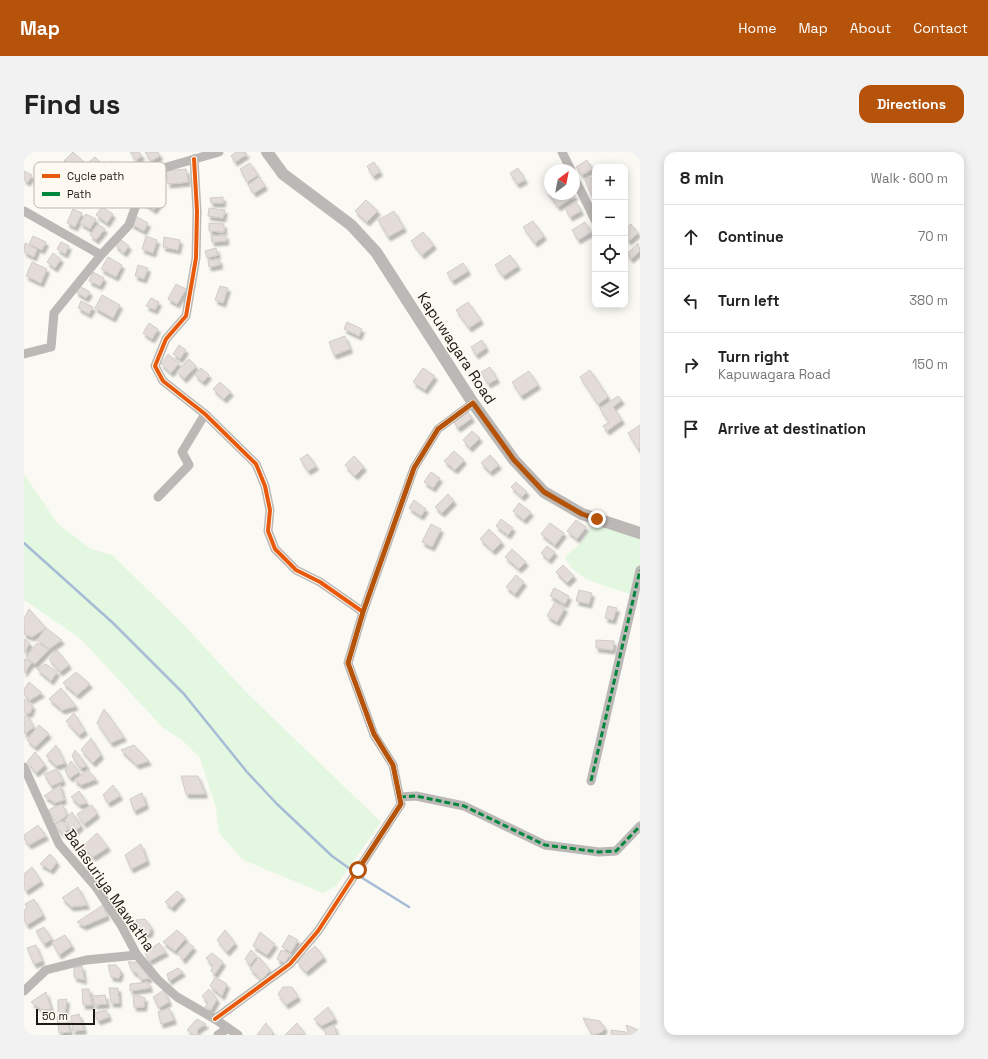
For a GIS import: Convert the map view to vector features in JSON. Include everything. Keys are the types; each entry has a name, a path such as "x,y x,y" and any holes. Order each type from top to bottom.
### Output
{"street":[{"path":"166,167 219,152"},
{"name":"Kapuwagara Road","path":"267,152 283,174 351,225 376,252 473,403 514,460 544,492 582,514 640,533"},
{"path":"562,152 568,164"},
{"path":"194,159 197,211 196,258 186,316 166,339 155,366 163,381 205,414 256,464 268,498 270,510 268,531 275,549 296,570 320,582 363,612"},
{"path":"580,189 592,214"},
{"path":"24,354 51,347 54,313 101,255 129,225 135,208"},
{"path":"24,211 101,255"},
{"path":"215,1019 290,964 318,931 401,804 393,765 374,734 348,663 363,612 414,468 438,429 473,403"},
{"path":"158,497 188,465 182,452 205,414"},
{"path":"591,781 640,570"},
{"name":"Balasuriya Mawatha","path":"24,767 59,844 96,887 121,925 137,955 158,980 177,997 215,1019 238,1035"},
{"path":"400,797 416,796 464,806 545,845 599,852 616,851 640,826"},
{"path":"24,991 46,970 86,960 137,955"},
{"path":"218,1035 228,1028"}],"green space":[{"path":"24,474 58,524 91,549 112,555 183,624 246,692 381,822 336,886 323,893 243,860 219,833 216,808 200,758 182,740 163,728 81,639 24,600"},
{"path":"595,522 640,538 640,573 630,594 593,582 584,577 569,565 565,557 582,542"}],"building":[{"path":"73,152 84,162 65,162 64,161"},
{"path":"130,152 139,152 142,156 136,160"},
{"path":"145,152 158,152 160,156 151,161"},
{"path":"236,152 245,152 247,154 235,162 231,156"},
{"path":"95,157 100,162 89,162"},
{"path":"587,160 592,169 582,175 580,172 580,164"},
{"path":"374,162 380,172 373,176 367,166"},
{"path":"250,163 258,175 247,182 240,169"},
{"path":"518,168 525,180 517,184 510,173"},
{"path":"186,169 188,182 168,184 166,171"},
{"path":"24,171 32,175 28,182 24,180"},
{"path":"259,177 265,186 254,193 248,185"},
{"path":"592,177 592,196 585,180"},
{"path":"223,197 223,203 211,203 210,198"},
{"path":"366,200 378,211 367,222 355,211"},
{"path":"553,200 569,200 558,207"},
{"path":"576,202 581,211 570,217 565,208"},
{"path":"101,208 113,214 107,223 96,215"},
{"path":"209,208 225,210 223,218 208,216"},
{"path":"73,209 82,213 75,227 67,223"},
{"path":"394,211 404,228 388,237 378,220"},
{"path":"86,214 96,219 90,229 80,223"},
{"path":"135,216 148,223 144,231 131,224"},
{"path":"533,221 544,236 535,243 523,227"},
{"path":"585,222 591,232 578,240 572,230"},
{"path":"209,223 224,224 224,232 209,231"},
{"path":"98,224 105,229 96,240 90,235"},
{"path":"631,224 638,233 629,241 628,240 628,226"},
{"path":"423,232 434,245 422,255 411,241"},
{"path":"226,235 226,241 212,242 211,236"},
{"path":"33,236 46,242 42,250 29,244"},
{"path":"146,236 157,240 153,253 142,249"},
{"path":"164,237 180,240 178,250 163,247"},
{"path":"120,239 129,246 124,253 115,245"},
{"path":"61,242 69,246 65,254 57,249"},
{"path":"25,243 37,249 34,257 24,252"},
{"path":"638,243 640,251 631,259 628,253"},
{"path":"216,248 218,255 207,258 205,251"},
{"path":"53,253 61,259 55,268 47,262"},
{"path":"510,255 518,266 503,276 495,265"},
{"path":"108,257 122,265 116,277 101,269"},
{"path":"219,259 220,265 209,267 208,260"},
{"path":"32,262 47,269 41,283 26,276"},
{"path":"463,263 468,271 452,281 447,273"},
{"path":"138,265 148,268 144,279 135,276"},
{"path":"93,272 104,278 100,286 89,281"},
{"path":"176,284 186,289 177,304 168,299"},
{"path":"79,286 90,292 86,298 76,292"},
{"path":"220,286 228,288 223,303 215,300"},
{"path":"102,295 120,305 113,318 95,308"},
{"path":"151,298 159,302 155,310 146,306"},
{"path":"81,301 93,307 89,314 78,308"},
{"path":"468,302 481,320 469,328 456,310"},
{"path":"347,322 362,329 359,336 344,329"},
{"path":"149,323 158,329 152,339 143,333"},
{"path":"345,336 350,349 334,355 329,342"},
{"path":"482,340 486,348 476,355 471,347"},
{"path":"179,345 186,350 180,359 173,354"},
{"path":"168,354 179,363 171,373 161,364"},
{"path":"189,359 196,366 184,379 177,371"},
{"path":"490,367 497,379 488,384 481,372"},
{"path":"201,368 209,375 203,382 195,375"},
{"path":"423,368 435,376 425,390 413,382"},
{"path":"590,370 608,397 598,404 580,377"},
{"path":"529,371 538,385 521,396 512,382"},
{"path":"220,382 231,392 224,399 213,389"},
{"path":"618,396 622,400 613,407 622,420 607,431 603,426 609,422 600,409"},
{"path":"468,412 472,418 458,428 454,423"},
{"path":"640,425 640,448 638,449 628,433"},
{"path":"472,431 480,438 470,448 463,440"},
{"path":"454,451 464,460 455,470 444,461"},
{"path":"308,454 316,466 308,471 300,459"},
{"path":"490,455 499,465 490,472 481,463"},
{"path":"354,456 364,467 355,476 345,465"},
{"path":"431,472 440,478 433,488 424,482"},
{"path":"516,482 527,492 522,497 511,487"},
{"path":"448,494 454,501 442,513 435,507"},
{"path":"414,500 426,509 421,516 409,508"},
{"path":"519,503 531,512 524,520 513,511"},
{"path":"501,519 513,528 508,535 496,526"},
{"path":"576,520 586,527 577,539 567,531"},
{"path":"550,523 564,533 555,545 541,534"},
{"path":"431,524 441,529 432,547 422,542"},
{"path":"489,529 502,542 493,551 480,539"},
{"path":"547,546 555,552 549,560 541,553"},
{"path":"512,549 526,562 519,569 505,557"},
{"path":"563,565 574,576 567,583 556,572"},
{"path":"516,575 524,582 515,594 506,587"},
{"path":"554,588 569,596 565,604 550,596"},
{"path":"579,590 592,593 589,604 576,601"},
{"path":"555,602 565,608 557,622 547,616"},
{"path":"608,606 617,608 613,620 605,618"},
{"path":"29,609 46,628 32,637 24,634 24,619"},
{"path":"46,628 62,640 49,649 37,640"},
{"path":"24,639 30,643 24,653"},
{"path":"596,640 614,641 613,650 596,648"},
{"path":"37,643 49,649 35,664 26,658"},
{"path":"57,650 69,665 60,672 49,659"},
{"path":"24,659 32,662 24,673"},
{"path":"46,664 57,672 51,681 37,669"},
{"path":"76,672 90,684 77,695 63,683"},
{"path":"29,682 42,693 30,700 24,695 24,689"},
{"path":"61,688 76,706 62,710 49,699"},
{"path":"24,699 33,706 30,713 24,713"},
{"path":"104,709 124,737 111,743 97,723"},
{"path":"74,713 85,731 79,735 66,721"},
{"path":"26,714 34,727 24,734 24,717"},
{"path":"39,725 49,734 35,747 27,740"},
{"path":"91,738 101,755 93,763 81,750"},
{"path":"56,745 65,763 56,766 46,756"},
{"path":"134,745 149,761 137,765 121,750"},
{"path":"75,750 87,766 80,768 72,756"},
{"path":"35,752 45,765 36,773 27,762"},
{"path":"71,761 79,772 70,778 65,771"},
{"path":"57,769 63,781 51,786 44,774"},
{"path":"88,770 96,779 81,785 74,780"},
{"path":"181,776 198,776 205,794 186,794"},
{"path":"60,785 64,800 55,803 44,796"},
{"path":"113,785 120,796 108,803 103,795"},
{"path":"79,791 87,803 79,805 71,797"},
{"path":"142,793 146,805 134,811 130,799"},
{"path":"62,804 67,815 57,823 48,810"},
{"path":"92,805 97,814 84,824 77,814"},
{"path":"72,812 81,826 73,833 65,820"},
{"path":"63,821 68,829 63,834 54,824"},
{"path":"38,825 46,836 29,845 24,839 24,835"},
{"path":"97,833 108,847 93,857 82,847"},
{"path":"141,844 147,861 131,869 125,855"},
{"path":"50,854 57,862 51,870 40,864"},
{"path":"32,867 41,881 26,891 24,888 24,874"},
{"path":"78,887 87,905 71,907 62,898"},
{"path":"177,891 183,896 172,908 165,902"},
{"path":"34,899 43,915 27,925 24,920 24,910 27,908 25,904"},
{"path":"103,905 107,916 84,926 77,922"},
{"path":"145,919 151,927 150,933 142,934 136,920"},
{"path":"44,927 52,939 44,944 36,931"},
{"path":"177,930 186,938 175,951 163,942"},
{"path":"225,930 235,943 227,952 217,940"},
{"path":"260,932 275,944 267,955 253,946"},
{"path":"65,935 72,946 59,955 52,942"},
{"path":"289,935 298,940 291,952 282,947"},
{"path":"159,943 166,952 149,961 145,953"},
{"path":"188,943 194,947 183,960 178,952"},
{"path":"36,945 42,961 34,964 27,948"},
{"path":"315,946 324,957 306,972 297,962"},
{"path":"251,950 257,956 250,965 245,959"},
{"path":"281,950 290,954 285,963 277,959"},
{"path":"212,953 223,962 215,974 211,971 213,966 206,958"},
{"path":"259,957 270,970 262,980 250,969"},
{"path":"128,962 137,962 150,978 141,980 137,973 133,972"},
{"path":"108,965 116,965 121,971 119,978 111,977"},
{"path":"82,966 84,980 74,977 74,968"},
{"path":"178,968 183,972 169,981 167,974"},
{"path":"215,977 227,984 222,996 210,986"},
{"path":"148,982 150,988 130,991 130,984"},
{"path":"283,987 292,987 298,997 286,1005 278,994"},
{"path":"109,988 118,988 119,1003 111,1003"},
{"path":"82,989 89,989 92,1005 83,1005"},
{"path":"209,989 217,999 211,1010 205,1007 208,1003 202,996"},
{"path":"164,990 169,1002 159,1008 153,997"},
{"path":"46,992 51,1009 42,1010 31,1002"},
{"path":"133,994 145,998 144,1007 134,1007"},
{"path":"105,995 107,1004 95,1005 93,996"},
{"path":"67,999 65,1013 58,1013 58,1000"},
{"path":"328,1007 335,1019 321,1026 314,1019"},
{"path":"169,1008 174,1020 161,1024 158,1012"},
{"path":"106,1010 109,1017 98,1021 94,1013"},
{"path":"79,1014 84,1030 73,1031 71,1016"},
{"path":"66,1016 70,1032 59,1033 57,1017"},
{"path":"583,1018 600,1021 605,1028 602,1032 592,1035"},
{"path":"197,1019 206,1024 197,1030 198,1035 193,1035 187,1030"},
{"path":"266,1023 273,1033 270,1035 257,1035"},
{"path":"297,1023 305,1034 285,1035"},
{"path":"334,1025 337,1035 326,1035 324,1029"},
{"path":"626,1025 639,1030 638,1035 629,1035"},
{"path":"611,1030 626,1032 627,1035 611,1035"}],"waterway":[{"path":"24,543 113,623 184,694 247,772 277,804 332,856 364,879 409,907"}],"marked path":[{"path":"591,781 640,570"},
{"path":"400,797 416,796 464,806 545,845 599,852 616,851 640,826"}],"cycle path":[{"path":"194,159 197,211 196,258 186,316 166,339 155,366 163,381 205,414 256,464 265,486 270,510 268,531 275,549 296,570 320,582 363,612"},
{"path":"215,1019 290,964 318,931 401,804 393,765 374,735 348,663 363,612 414,468 438,429 473,403"}],"route":[{"path":"358,870 401,804 393,765 374,734 348,663 363,612 414,468 438,429 473,403 514,460 544,492 582,514 597,519"}]}
